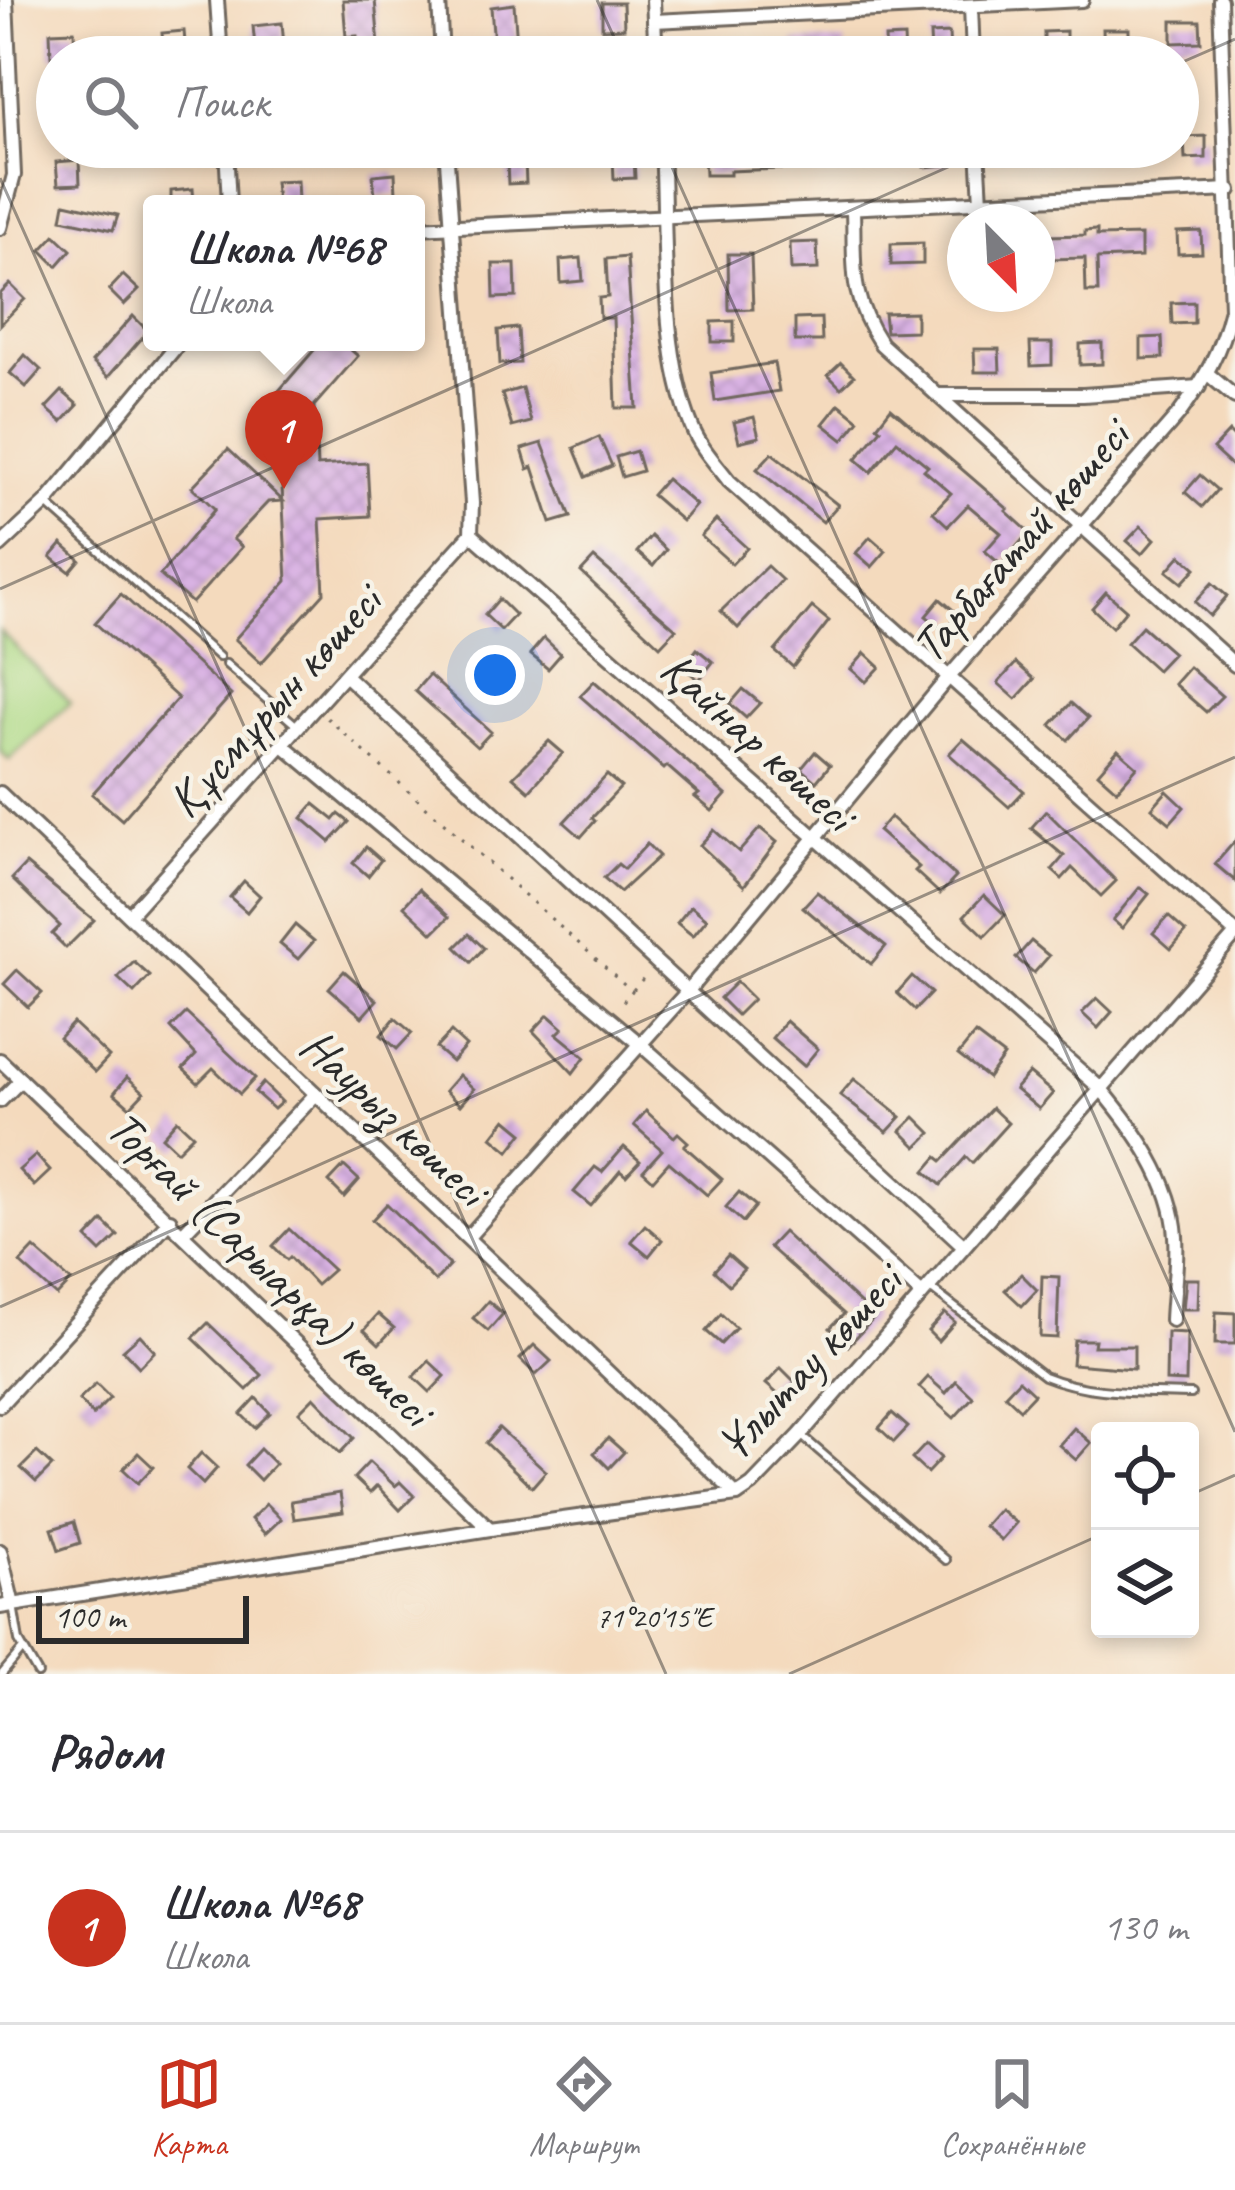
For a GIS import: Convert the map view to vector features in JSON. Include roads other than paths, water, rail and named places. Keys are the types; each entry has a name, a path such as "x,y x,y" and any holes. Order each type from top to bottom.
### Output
{"street":[{"path":"0,228 14,175 6,0"},
{"path":"217,0 219,36"},
{"path":"439,0 441,36"},
{"path":"652,0 655,36"},
{"path":"654,21 1082,0"},
{"name":"Тарбағатай көшесі","path":"469,1236 687,992 812,838 1208,374 1222,348 1231,309 1231,190 1220,0"},
{"path":"971,6 973,36"},
{"path":"447,168 471,534"},
{"path":"663,168 673,369 693,430 706,452 729,481 1235,934"},
{"path":"979,168 981,202"},
{"path":"425,228 1231,190"},
{"path":"853,210 860,313 881,344 1235,665"},
{"path":"0,546 46,503 173,351"},
{"path":"1208,374 1235,397"},
{"path":"937,395 1199,387"},
{"name":"Құсмұрын көшесі","path":"129,915 471,534"},
{"name":"Қайнар көшесі","path":"471,534 1101,1089 1132,1126 1167,1195 1176,1233 1172,1320"},
{"path":"346,676 964,1246"},
{"path":"284,746 925,1290"},
{"name":"Наурыз көшесі","path":"0,793 737,1495"},
{"name":"Ұлытау көшесі","path":"7,1606 737,1495 752,1486 800,1435 1235,934"},
{"name":"Торғай (Сарыарқа) көшесі","path":"0,1060 490,1529"},
{"path":"0,1101 21,1080"},
{"path":"183,1233 316,1094"},
{"path":"0,1405 170,1220"},
{"path":"0,1551 7,1606"}],"lane":[{"path":"46,503 300,728"},
{"path":"925,1290 1044,1376 1063,1384 1190,1394"},
{"path":"800,1435 946,1560"},
{"path":"7,1606 22,1649 38,1674"},
{"path":"2,1671 22,1649"}],"place":[{"name":"Школа №68","path":"284,489"}]}
